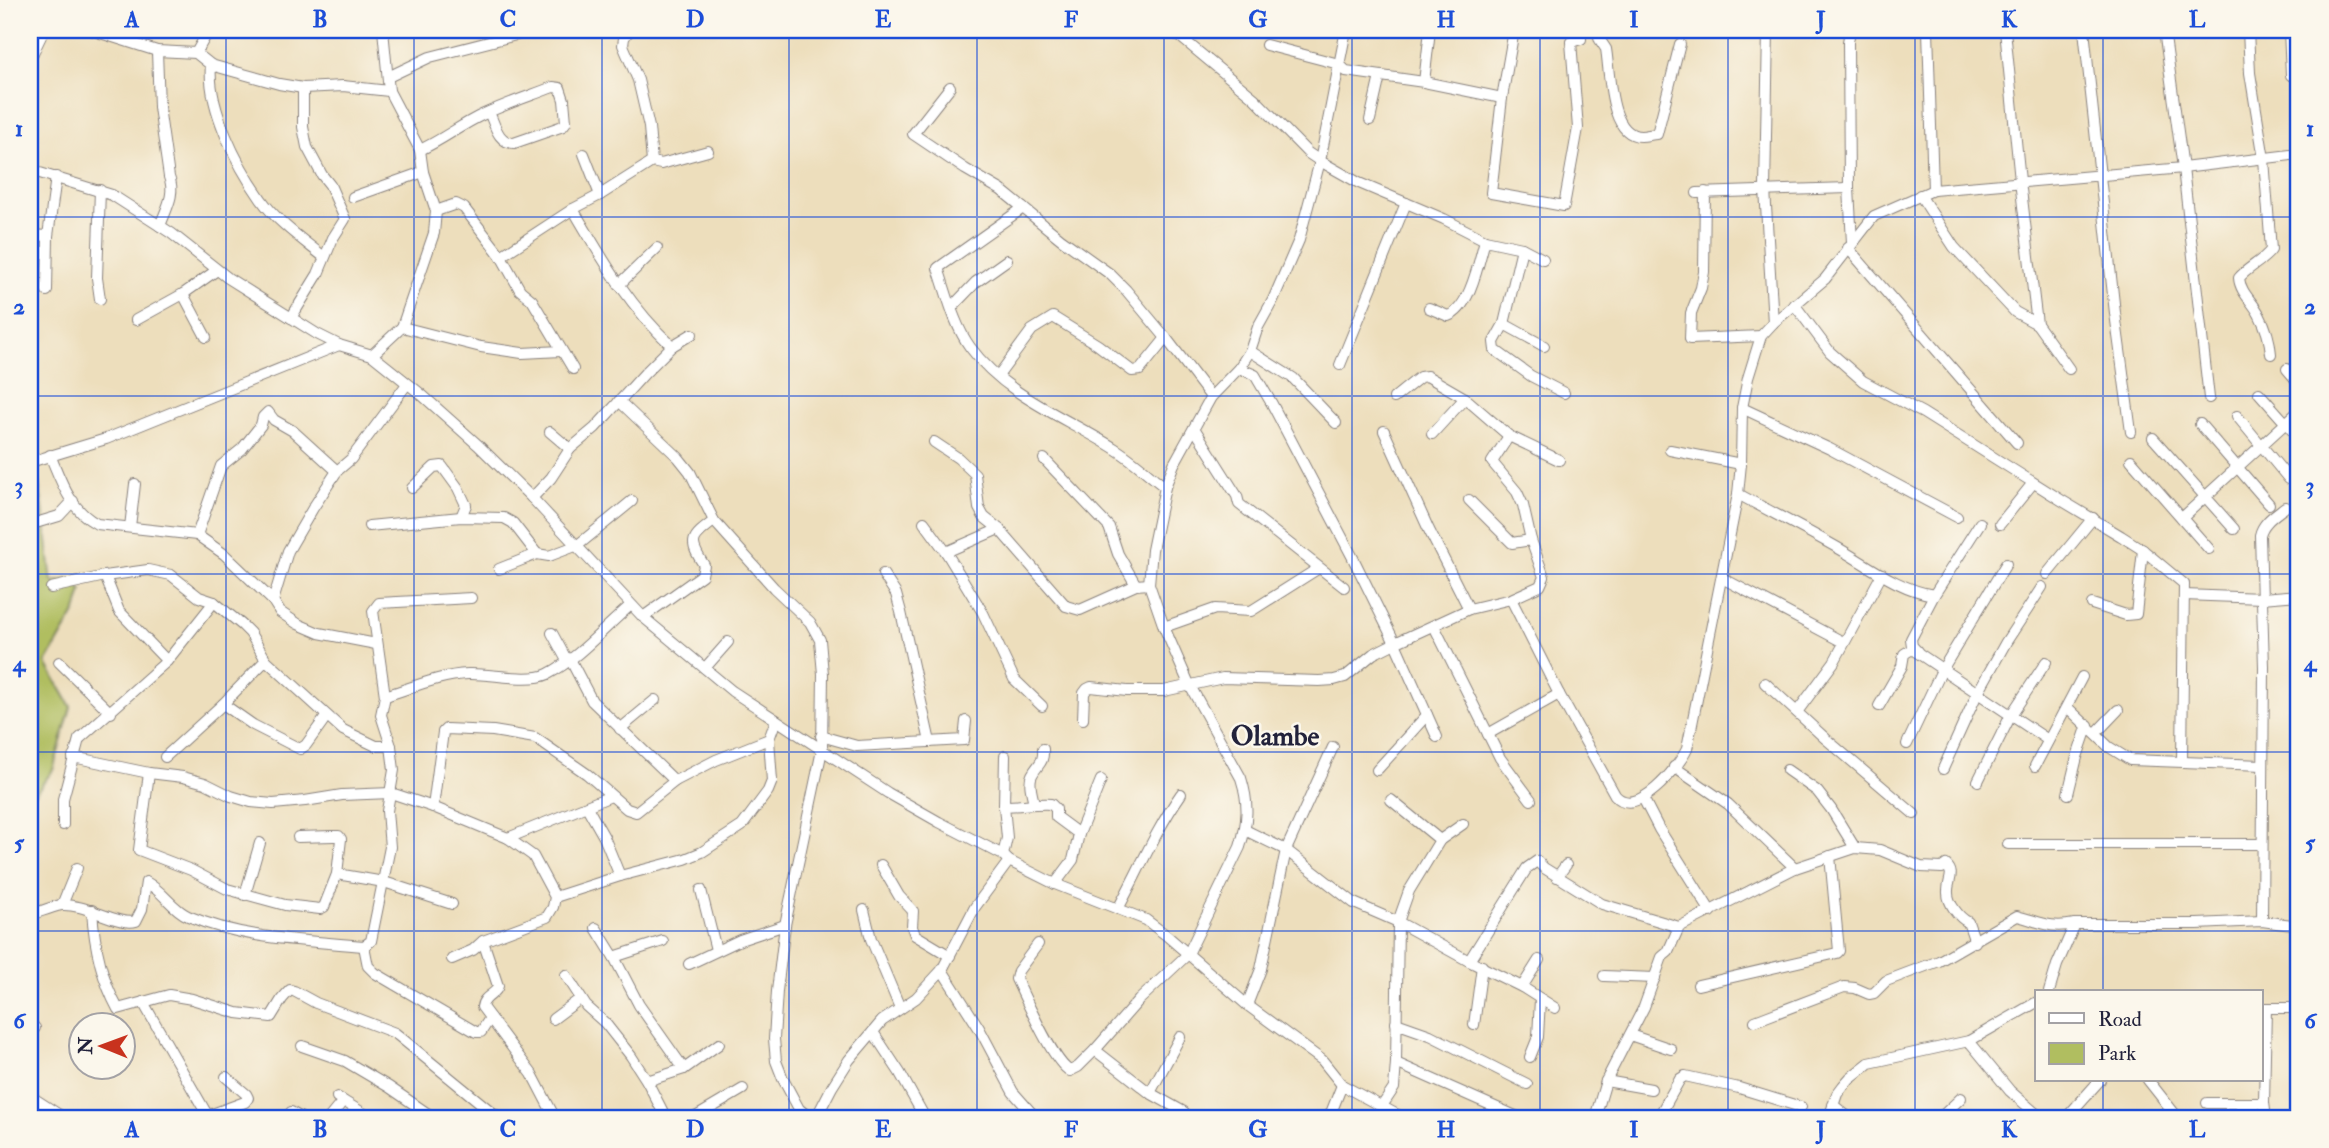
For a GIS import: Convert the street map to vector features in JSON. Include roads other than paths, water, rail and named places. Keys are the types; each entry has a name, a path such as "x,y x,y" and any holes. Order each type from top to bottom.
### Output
{"street":[{"path":"30,59 44,30"},
{"path":"91,30 157,51 195,53 211,65 279,84 303,88 343,86 389,91"},
{"path":"195,53 209,30"},
{"path":"372,355 402,327 434,233 436,211 423,172 420,150 389,91 383,30"},
{"path":"629,30 623,46 638,80 649,127 652,162"},
{"path":"1172,30 1254,98 1308,153 1320,161 1359,183 1485,240 1522,248 1544,259"},
{"path":"1038,944 1018,971 1016,979 1049,1044 1064,1068 1070,1071 1078,1067 1139,1000 1188,954 1240,847 1248,804 1241,778 1189,684 1164,627 1149,584 1153,550 1165,487 1174,464 1211,397 1239,368 1250,351 1258,327 1299,240 1320,161 1346,30"},
{"path":"1424,82 1430,30"},
{"path":"1514,30 1502,98 1491,193 1564,206 1578,128 1571,42 1581,39 1581,30"},
{"path":"1597,30 1606,49 1615,113 1622,129 1638,137 1657,134 1680,44"},
{"path":"1768,30 1765,189 1773,323"},
{"path":"1850,30 1850,246 2017,443"},
{"path":"1928,30 1933,190"},
{"path":"2005,30 2037,324"},
{"path":"2084,30 2131,432"},
{"path":"2165,30 2209,398"},
{"path":"2248,30 2250,73 2264,159 2271,250 2244,272 2239,278 2239,285 2264,324 2272,354"},
{"path":"2289,30 2294,51 2291,75"},
{"path":"388,77 430,57 528,32"},
{"path":"1266,45 1339,64 1346,71 1424,82 1502,98"},
{"path":"157,51 159,107 169,177 173,186 160,226"},
{"path":"211,65 210,76 220,120 235,154 262,200 290,230 324,257"},
{"path":"1370,120 1380,76"},
{"path":"420,150 444,139 488,112 556,86 563,94 566,122 564,126 508,144 502,141 488,112"},
{"path":"950,87 913,134 955,163 1002,190 1110,274 1166,338 1211,397"},
{"path":"291,317 318,274 324,257 345,219 330,185 307,147 303,127 303,88"},
{"path":"501,256 652,162 660,164 708,150"},
{"path":"584,154 600,195"},
{"path":"1511,599 1559,694 1615,795 1626,803 1643,798 1683,758 1690,736 1738,494 1742,408 1761,336 1825,279 1874,216 1933,190 2183,168 2299,154"},
{"path":"30,170 112,195 160,226 217,270 291,317 339,345 372,355 478,444 578,545 643,617 732,691 929,817 1055,884 1146,920 1247,1005 1322,1060 1342,1086 1403,1118"},
{"path":"353,197 423,172"},
{"path":"47,290 48,236 56,177"},
{"path":"1761,336 1690,340 1691,313 1704,272 1701,192 1849,188"},
{"path":"100,190 97,278 100,299"},
{"path":"1920,195 1954,247 2015,312 2037,324 2069,369"},
{"path":"1340,365 1406,203"},
{"path":"436,211 456,204 464,208 501,256 520,290 532,300 573,369"},
{"path":"1023,208 938,268 969,346 998,376 1030,401 1116,449 1165,487"},
{"path":"573,209 641,316 672,346"},
{"path":"30,235 48,236"},
{"path":"1429,308 1448,316 1459,310 1473,281 1485,240"},
{"path":"619,285 657,248"},
{"path":"1522,248 1504,324 1494,342 1498,353 1531,376 1564,393"},
{"path":"952,307 976,282 1007,260"},
{"path":"136,320 183,294 217,270"},
{"path":"183,294 206,337"},
{"path":"1794,304 1830,352 1863,381 1923,413 2093,518 2143,550 2180,580 2185,588 2182,761"},
{"path":"998,376 1032,330 1053,317 1098,345 1132,371 1140,370 1166,338"},
{"path":"1504,324 1544,346"},
{"path":"402,327 481,347 522,353 561,351"},
{"path":"532,498 551,478 570,449 595,428 672,346 692,334"},
{"path":"30,462 106,439 339,345"},
{"path":"1250,351 1293,378 1336,424"},
{"path":"1239,368 1255,376 1272,404 1395,643 1437,737"},
{"path":"2287,369 2299,383"},
{"path":"1394,398 1423,375 1465,398 1509,436 1559,460"},
{"path":"273,601 288,551 337,471 351,459 407,384"},
{"path":"2259,393 2299,438"},
{"path":"1432,434 1465,398"},
{"path":"619,401 690,472 714,521 774,589 810,622 820,640 823,674 822,750 785,925 776,991 774,1052 793,1098 799,1109 810,1118"},
{"path":"1742,408 1830,449 1957,517"},
{"path":"2182,518 2299,411"},
{"path":"197,535 221,466 242,449 268,412 274,420 293,431 337,471"},
{"path":"2237,416 2289,479"},
{"path":"2200,424 2269,504"},
{"path":"1194,428 1237,496 1239,504 1344,587"},
{"path":"1384,431 1469,609"},
{"path":"551,432 570,449"},
{"path":"1083,719 1084,693 1087,688 1164,691 1223,678 1319,681 1345,677 1373,654 1395,643 1469,609 1511,599 1540,586 1543,572 1531,540 1526,513 1520,498 1492,462 1509,436"},
{"path":"2153,438 2234,529"},
{"path":"934,442 958,458 975,474 979,508 984,517 999,529 1061,602 1071,609 1080,610 1136,585 1149,584"},
{"path":"1670,450 1741,464"},
{"path":"50,455 64,492 88,520 97,524 197,535 225,554 273,601 280,612 319,633 376,644"},
{"path":"1044,459 1109,527 1118,554 1136,585"},
{"path":"2131,460 2209,549"},
{"path":"412,488 433,467 442,466 466,505 461,517"},
{"path":"2000,524 2033,483"},
{"path":"130,527 135,484"},
{"path":"1738,494 1881,574 1921,593 1934,595"},
{"path":"1469,500 1512,543 1531,540"},
{"path":"39,522 60,516 74,501"},
{"path":"499,569 537,554 549,556 578,545 632,501"},
{"path":"2262,921 2264,667 2260,539 2262,528 2285,507"},
{"path":"369,526 461,517 509,520 537,554"},
{"path":"2047,574 2093,518"},
{"path":"643,617 702,575 704,565 693,547 693,542 699,532 714,521"},
{"path":"924,522 946,552 983,613 1014,679 1042,706"},
{"path":"1922,656 1912,646 1911,639 1934,595 1980,523"},
{"path":"946,552 999,529"},
{"path":"2092,604 2126,615 2136,614 2143,550"},
{"path":"1907,744 1942,670 2006,564"},
{"path":"1164,627 1215,609 1251,611 1319,568"},
{"path":"51,588 148,570 171,575 200,597 214,602 250,633 266,660 326,717 343,730 370,744 391,746"},
{"path":"883,574 896,594 930,742"},
{"path":"1797,712 1820,683 1881,574"},
{"path":"105,576 119,611 167,662"},
{"path":"1722,578 1843,642"},
{"path":"1943,769 2006,642 2042,587"},
{"path":"2184,595 2262,598 2299,595"},
{"path":"30,915 62,905 92,910 122,921 136,921 142,909 146,882 182,913 228,929 256,937 287,941 364,946 370,941 390,847 387,811 394,770 391,746 381,715 385,696 373,611 379,603 471,598"},
{"path":"63,825 62,806 79,739 167,662 214,602"},
{"path":"385,696 439,679 467,674 542,676 570,659 631,605"},
{"path":"1434,626 1500,758 1531,800"},
{"path":"552,633 565,657 570,659 592,701 675,781"},
{"path":"705,668 728,642"},
{"path":"1879,706 1902,666 1904,654 1912,649 2048,740"},
{"path":"165,757 266,660"},
{"path":"59,662 111,713"},
{"path":"1978,781 2011,715 2046,662"},
{"path":"2035,766 2082,677"},
{"path":"1765,683 1914,814"},
{"path":"1488,734 1559,694"},
{"path":"620,729 655,700"},
{"path":"223,704 253,725 300,749 306,745 326,717"},
{"path":"2067,707 2109,747 2130,760 2263,765"},
{"path":"2068,793 2077,757 2092,729 2118,710"},
{"path":"1377,770 1427,715"},
{"path":"555,897 692,857 742,826 768,791 772,781 769,739 776,720"},
{"path":"821,736 857,746 964,740 966,721"},
{"path":"433,807 443,732 446,729 493,731 535,738 587,774 627,809 636,811 675,781 716,760 769,739"},
{"path":"1247,1005 1261,969 1286,850 1333,747"},
{"path":"1034,803 1030,786 1032,776 1044,759 1043,749"},
{"path":"816,1118 849,1060 882,1021 916,998 942,970 975,907 1006,858 1005,756"},
{"path":"73,757 149,773 183,777 251,802 305,802 342,795 391,793 508,838 533,856 555,897 551,914 483,941 473,950 452,959"},
{"path":"1674,767 1728,804 1794,868"},
{"path":"1787,770 1817,791 1855,848"},
{"path":"149,773 139,850 191,870 227,889 285,905 320,909 324,907 337,874 341,839 339,836 298,837"},
{"path":"1055,884 1073,860 1079,834 1101,780"},
{"path":"1118,909 1160,824 1181,794"},
{"path":"508,838 611,796"},
{"path":"1643,798 1659,829 1711,912"},
{"path":"1391,800 1440,840"},
{"path":"1004,806 1051,804 1056,810 1056,817 1079,834"},
{"path":"587,807 620,876"},
{"path":"1382,1106 1394,1088 1398,922 1409,891 1440,840 1463,824"},
{"path":"1245,830 1286,850 1354,903 1398,922 1522,987 1555,1008"},
{"path":"245,895 260,843"},
{"path":"2008,844 2262,844"},
{"path":"1595,1118 1606,1081 1630,1035 1662,957 1668,952 1679,927 1794,868 1855,848 1880,850 1921,867 1942,868 1946,864 1951,869 1952,877 1948,894 1960,919 1968,922 1975,942"},
{"path":"1698,985 1837,953 1839,951 1830,856"},
{"path":"1469,961 1530,864 1537,861 1601,904 1679,927"},
{"path":"881,865 899,896 913,911 912,927 915,936 950,956"},
{"path":"1558,877 1566,865"},
{"path":"62,905 77,868"},
{"path":"337,874 384,882 452,904"},
{"path":"701,890 716,950"},
{"path":"92,910 93,928 103,970 118,1009 169,995 237,1013 271,1017 282,999 290,990 294,991 316,1003 396,1033 499,1118"},
{"path":"864,910 871,939 900,1008"},
{"path":"1755,1021 1844,988 1874,993 1886,981 1939,961 2017,916 2046,926 2061,927 2075,924 2262,921 2299,926"},
{"path":"2050,990 2075,924"},
{"path":"689,964 716,950 785,925"},
{"path":"596,928 639,1005 684,1069"},
{"path":"483,941 498,986 482,1003 483,1010 531,1074 555,1118"},
{"path":"614,957 663,941"},
{"path":"364,946 368,966 375,973 450,1018 476,1032 481,1032 490,1018"},
{"path":"1522,987 1539,960"},
{"path":"1474,1025 1482,966"},
{"path":"942,970 979,1028 1013,1091 1036,1118"},
{"path":"566,975 580,999 605,1023 631,1056 666,1118"},
{"path":"1604,976 1655,978"},
{"path":"554,1019 580,999"},
{"path":"1530,1057 1538,1037 1540,999"},
{"path":"143,1002 208,1117 245,1102 248,1098 247,1094 226,1077"},
{"path":"1829,1118 1838,1094 1850,1077 1869,1063 1969,1041 2035,1003"},
{"path":"2266,1118 2263,1008 2299,1008"},
{"path":"1396,1023 1430,1035 1527,1084"},
{"path":"873,1032 925,1118"},
{"path":"1630,1035 1671,1049"},
{"path":"1150,1093 1180,1037"},
{"path":"1969,1041 2010,1091 2041,1118"},
{"path":"647,1081 684,1069 719,1044"},
{"path":"302,1046 345,1061 434,1118"},
{"path":"1095,1050 1150,1093 1184,1112"},
{"path":"1396,1063 1520,1118"},
{"path":"1658,1118 1680,1079 1685,1076 1739,1088 1801,1107"},
{"path":"1606,1081 1651,1089"},
{"path":"2072,1116 2098,1082"},
{"path":"2150,1082 2178,1118"},
{"path":"1329,1118 1342,1086"},
{"path":"694,1118 743,1088"},
{"path":"30,1096 64,1118"},
{"path":"1940,1118 1961,1098"},
{"path":"329,1118 340,1099 371,1118"},
{"path":"2207,1102 2264,1102"},
{"path":"1833,1105 1849,1118"},
{"path":"291,1112 301,1118"}],"district":[{"name":"Olambe","path":"1275,735"}]}
